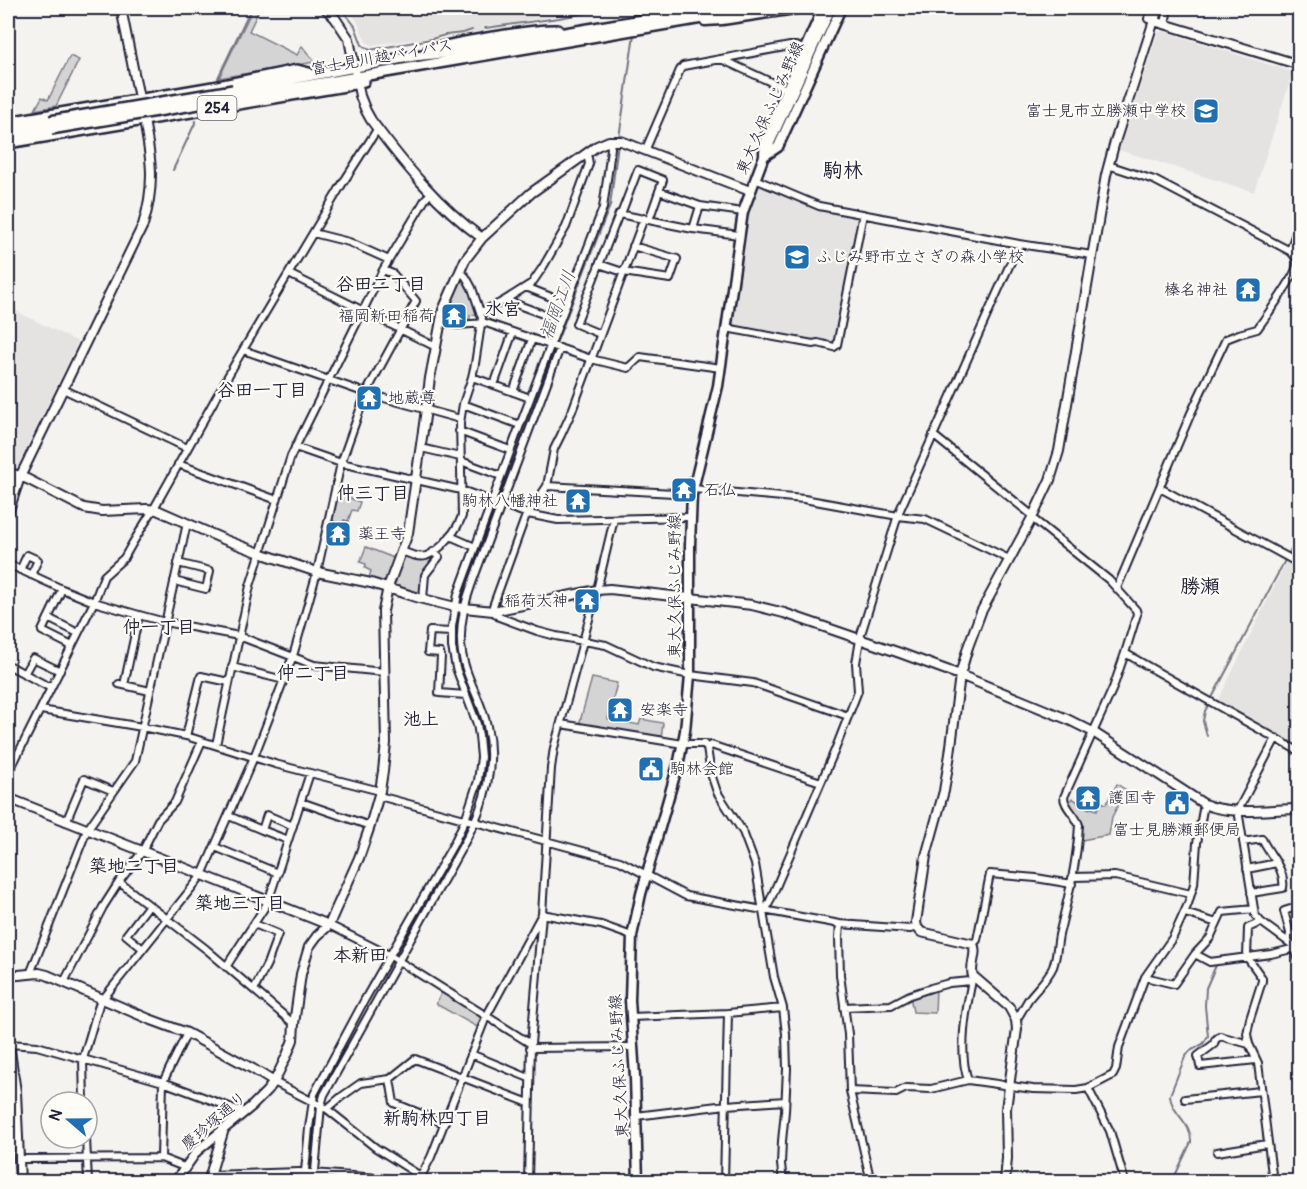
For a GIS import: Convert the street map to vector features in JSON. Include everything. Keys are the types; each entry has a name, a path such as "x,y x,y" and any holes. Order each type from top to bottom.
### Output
{"highway":[{"name":"富士見川越バイパス","path":"233,94 313,75 412,72 424,65 712,8"},
{"name":"富士見川越バイパス","path":"639,24 681,21 761,8"},
{"name":"富士見川越バイパス","path":"8,129 51,125 356,75 414,56 453,52 576,31 627,26"},
{"name":"254","path":"8,122 213,87 297,70 313,75"},
{"name":"254","path":"8,143 345,86 356,75"},
{"name":"富士見川越バイパス","path":"8,137 51,125"}],"main road":[{"path":"681,21 722,21 802,8"},
{"path":"790,89 821,13 820,8"},
{"name":"東大久保ふじみ野線","path":"638,1182 631,1017 632,936 646,876 683,744 690,675 692,491 721,368 743,212 790,89 831,8"},
{"path":"764,156 778,147 842,8"}],"street":[{"path":"8,513 21,477 138,236 151,194 150,147 121,8"},
{"path":"325,8 349,39 366,111 432,193 452,214 482,238"},
{"path":"973,944 921,932 916,922 930,836 944,791 960,675 975,625 1050,480 1059,451 1108,165 1151,20 1152,8"},
{"path":"1151,20 1158,8"},
{"path":"1165,24 1168,8"},
{"path":"1151,20 1299,65"},
{"path":"645,151 680,70 688,65 790,46 804,50"},
{"path":"720,59 790,89"},
{"path":"8,774 94,602 104,576 124,558 243,350 378,128"},
{"path":"304,1182 314,1094 453,845 465,820 478,781 481,757 477,724 456,668 452,632 459,607 467,594 501,505 555,346 559,320 603,208 611,148 615,141 750,191"},
{"name":"慶珍塚通り","path":"175,1182 196,1150 260,1099 274,1082 293,1040 301,974 309,947 329,925 359,858 370,826 384,771 386,743 382,611 388,587 408,533 430,378 443,310 468,256 482,238 531,193 597,146 615,141"},
{"path":"481,312 532,283 543,267 566,227 589,164 586,154"},
{"path":"1108,165 1154,180 1290,251 1297,260 1293,277 1257,329 1226,339 1191,413 1117,588"},
{"path":"600,334 576,324 618,214 621,214 638,170 663,180 633,246 591,359 554,448 547,486 528,514 493,611 499,617 537,631 606,645 653,667 690,675 753,683 848,717"},
{"path":"755,178 819,206 1019,244 1092,255"},
{"path":"659,191 700,206 743,212"},
{"path":"216,745 250,586 291,456 388,260 426,198 432,193"},
{"path":"693,229 700,206"},
{"path":"621,214 693,229 739,235"},
{"path":"726,328 813,344 834,347 837,345 863,214"},
{"path":"1290,251 1299,220"},
{"path":"313,233 349,242 388,260"},
{"path":"765,910 858,691 856,663 866,615 898,516 1019,244"},
{"path":"599,264 623,272 670,279 677,259 633,246"},
{"path":"84,1090 83,1059 102,999 202,875 254,757 293,656 317,572 341,463 366,393 416,301 393,274 383,270"},
{"path":"402,551 418,557 433,552 446,541 462,516 460,419 472,377 482,323 481,312 472,288 460,271"},
{"path":"289,274 436,347"},
{"path":"526,287 566,303"},
{"path":"505,300 559,320"},
{"path":"441,321 458,325 486,323 591,359 628,368 640,357 721,368"},
{"path":"494,385 513,332"},
{"path":"513,392 532,339"},
{"path":"314,1178 324,1095 475,822 486,789 491,754 487,724 465,667 458,594 530,398 555,346"},
{"path":"243,350 327,381 460,419"},
{"path":"472,377 530,398"},
{"path":"63,389 187,448"},
{"path":"463,404 520,425"},
{"path":"459,431 510,450"},
{"path":"933,435 1109,580 1137,614 1113,688 1064,797 1064,802 1077,818 1079,825 1073,881 1058,939 1057,954 1048,976 1028,1000 1023,1012 1016,1020"},
{"path":"295,447 341,463 461,490 528,514 558,520 690,516"},
{"path":"421,448 460,459 501,476"},
{"path":"178,464 277,500"},
{"path":"8,472 84,508 102,511 153,510 260,553 317,572 388,587 423,599 459,607 493,611 597,590 622,590 769,609 960,675 1067,719 1093,732 1213,808 1299,809"},
{"path":"547,486 692,491 804,499 925,519 1009,559"},
{"path":"1160,488 1299,564"},
{"path":"528,1182 531,1046 554,747 614,519"},
{"path":"30,974 87,830 135,761 187,523"},
{"path":"450,536 475,547"},
{"path":"423,599 425,575 439,557 433,552"},
{"path":"20,570 27,555 32,557 38,560 31,575"},
{"path":"174,581 206,589 210,571 178,563"},
{"path":"8,564 94,602 138,615 239,636 314,665 384,672"},
{"path":"62,589 42,631 72,646"},
{"path":"138,615 121,684 150,691"},
{"path":"48,618 78,633"},
{"path":"452,632 430,631 428,652 440,653 441,656 439,693 466,694"},
{"path":"1125,653 1299,752"},
{"path":"24,674 33,658 60,671"},
{"path":"8,665 51,688"},
{"path":"232,668 284,680"},
{"path":"186,736 201,676 229,682"},
{"path":"40,710 186,736 465,820 620,861 686,896 840,924 910,929 917,927"},
{"path":"561,724 683,744 704,744 707,748 711,774 717,792 743,832 751,849 765,910 774,977 783,1008 786,1034 781,1164 783,1182"},
{"path":"1276,738 1238,810 1256,915 1261,922 1297,948 1299,964"},
{"path":"64,982 119,882 142,852 158,820 179,794 202,741"},
{"path":"707,748 711,746 821,782"},
{"path":"226,967 268,902 310,773"},
{"path":"66,822 84,779 113,791"},
{"path":"8,809 9,799 329,925 390,956 531,1046 633,1047"},
{"path":"301,802 370,826"},
{"path":"850,1091 896,1093 906,1088 931,1089 968,1080 1047,1090 1076,1090 1088,1088 1115,1073 1119,1047 1145,977 1173,937 1185,913 1194,884 1197,843 1204,804"},
{"path":"262,830 267,815 293,826"},
{"path":"229,816 288,840"},
{"path":"1242,842 1262,839 1282,872 1283,888 1251,893"},
{"path":"215,847 278,873"},
{"path":"1247,868 1277,863"},
{"path":"973,944 977,940 990,874 1073,881 1115,876 1191,894"},
{"path":"119,882 168,919 294,1024"},
{"path":"143,949 126,935 149,905"},
{"path":"1289,942 1290,933 1284,911 1299,906"},
{"path":"1145,977 1174,984 1210,938 1222,912 1254,909"},
{"path":"1185,913 1217,923"},
{"path":"542,914 601,925 632,936"},
{"path":"419,1180 431,1157 486,1017 542,914"},
{"path":"1261,922 1248,928 1247,957 1262,981 1247,1034 1256,1060 1274,1182"},
{"path":"254,924 278,934 254,990"},
{"path":"840,924 840,975 848,1034 850,1091 871,1182"},
{"path":"968,1080 963,1050 975,950 973,944"},
{"path":"1196,954 1210,962 1297,948"},
{"path":"8,976 44,974 187,1033 324,1108 419,1180"},
{"path":"844,1007 891,1005 931,988 972,979 1005,1003 1016,1020 1017,1033 1006,1109 1008,1158 1005,1182"},
{"path":"631,1017 783,1008"},
{"path":"724,1182 728,1012"},
{"path":"161,1158 163,1082 187,1033"},
{"path":"1249,1044 1220,1036 1214,1044 1198,1056 1200,1066 1256,1060"},
{"path":"8,1179 20,1181 15,1076 8,1040 163,1082 243,1112"},
{"path":"471,1054 530,1077"},
{"path":"324,1108 361,1083 390,1079 415,1059 529,1103"},
{"path":"390,1079 394,1103 444,1123"},
{"path":"1088,1088 1110,1131 1125,1182"},
{"path":"1185,1099 1261,1091"},
{"path":"636,1116 726,1105 785,1101"},
{"path":"8,1111 17,1110"},
{"path":"225,1128 208,1178 266,1173 305,1173 314,1178 430,1182"},
{"path":"1217,1152 1268,1144"},
{"path":"87,1150 88,1182"},
{"path":"19,1159 161,1158 184,1167"},
{"path":"266,1173 267,1182"}],"shaded area":[{"path":"253,8 260,8 249,31 297,55 302,46 315,62 219,78"},
{"path":"346,8 607,8 483,26 484,31 472,33 472,28 428,38 371,45 366,42 357,21"},
{"name":"富士見市立勝瀬中学校","path":"1162,31 1293,72 1254,192 1119,150 1158,32"},
{"path":"70,56 79,60 56,106 35,110 42,97 48,100"},
{"name":"ふじみ野市立さぎの森小学校","path":"760,185 814,207 859,218 834,342 819,340 813,342 733,326 747,228"},
{"path":"461,280 478,314 470,315 470,323 459,324 445,320 445,316"},
{"path":"8,307 78,342 16,470 8,466"},
{"path":"336,493 360,502 357,511 352,510 348,521 344,520 342,525 330,520"},
{"path":"366,547 396,559 384,582 369,578 371,571 365,568 366,564 360,562"},
{"path":"433,554 435,558 423,574 420,596 395,586 393,582 406,555"},
{"path":"1287,560 1299,567 1299,752 1216,705"},
{"path":"592,678 617,683 608,719 639,725 641,719 663,723 661,739 579,725"},
{"path":"1117,784 1126,790 1112,817 1109,835 1081,840 1080,820 1068,804 1072,798 1089,809 1097,810 1101,802 1106,804"},
{"path":"936,988 935,1013 913,1012 910,996"},
{"path":"442,992 481,1016 477,1027 436,1004"}],"waterway":[{"path":"218,78 251,8"},
{"path":"341,8 355,26 362,45 370,50 472,30"},
{"path":"485,28 614,8"},
{"name":"福岡江川","path":"637,19 638,8"},
{"name":"福岡江川","path":"619,138 634,34"},
{"path":"173,170 196,121"},
{"name":"福岡江川","path":"462,602 540,385 610,206 618,143"},
{"path":"1207,736 1203,721 1205,711 1300,532"},
{"path":"1172,1182 1191,1142 1188,1129 1174,1108 1170,1095 1185,1057 1190,1051 1203,1044 1208,1036 1206,988 1217,963"}],"place":[{"name":"富士見市立勝瀬中学校","path":"1206,111"},
{"name":"ふじみ野市立さぎの森小学校","path":"797,257"},
{"name":"榛名神社","path":"1248,290"},
{"name":"福岡新田稲荷","path":"454,316"},
{"name":"地蔵尊","path":"369,398"},
{"name":"石仏","path":"684,490"},
{"name":"駒林八幡神社","path":"578,501"},
{"name":"薬王寺","path":"338,534"},
{"name":"稲荷大神","path":"587,601"},
{"name":"安楽寺","path":"620,710"},
{"name":"駒林会館","path":"651,769"},
{"name":"護国寺","path":"1088,798"},
{"name":"富士見勝瀬郵便局","path":"1177,803"}],"district":[{"name":"駒林","path":"843,170"},
{"name":"谷田二丁目","path":"381,284"},
{"name":"水宮","path":"503,309"},
{"name":"谷田一丁目","path":"262,390"},
{"name":"仲三丁目","path":"373,493"},
{"name":"勝瀬","path":"1200,586"},
{"name":"仲一丁目","path":"159,627"},
{"name":"仲二丁目","path":"313,673"},
{"name":"池上","path":"421,719"},
{"name":"築地二丁目","path":"134,866"},
{"name":"築地三丁目","path":"240,903"},
{"name":"本新田","path":"360,955"},
{"name":"新駒林四丁目","path":"437,1118"}]}
